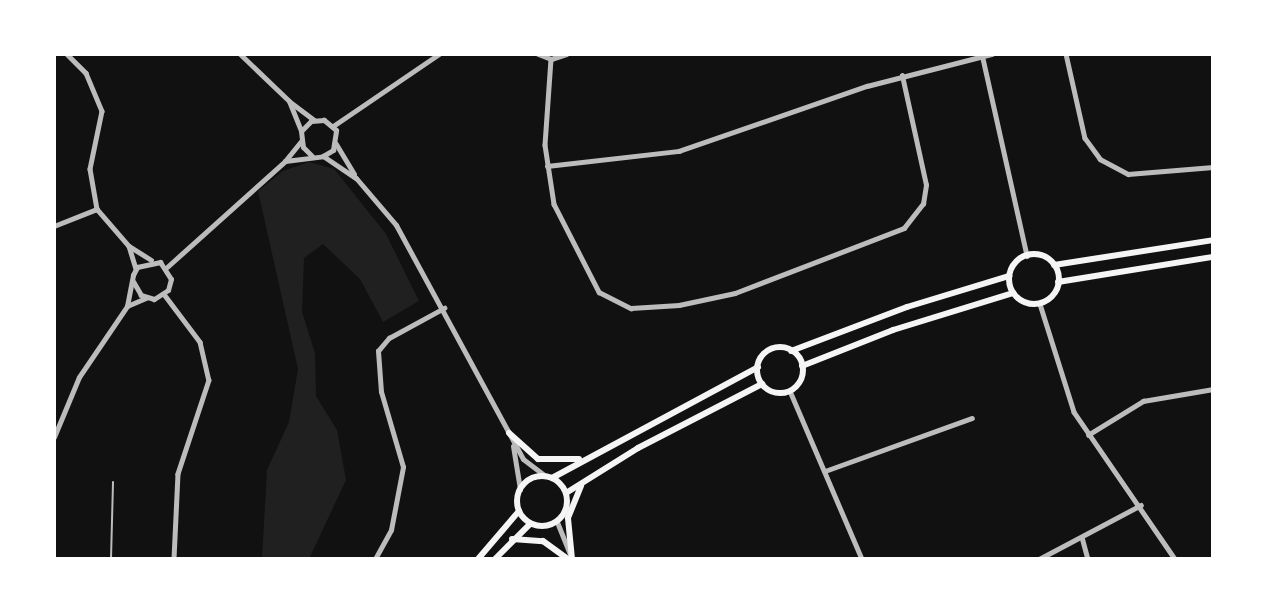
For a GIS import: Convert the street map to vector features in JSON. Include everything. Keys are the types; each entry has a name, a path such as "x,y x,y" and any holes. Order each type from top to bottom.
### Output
{"main road":[{"path":"1054,265 1213,240"},
{"path":"1027,255 1041,255 1054,265 1058,282 1053,296 1040,304 1025,303 1013,293 1010,276 1014,265 1027,255"},
{"path":"1058,282 1213,257"},
{"path":"552,478 758,367 767,352 791,351 907,307 1010,276"},
{"path":"802,366 893,330 1013,293"},
{"path":"758,367 762,384 772,392 790,391 801,381 802,366 791,351"},
{"path":"566,493 762,384"},
{"path":"509,433 538,459 586,458"},
{"path":"477,559 519,511 520,489 544,475 552,478 566,493 567,506 557,522 530,524 512,539 495,559"},
{"path":"571,559 568,518 584,482"},
{"path":"519,511 530,524"},
{"path":"512,539 543,541 571,559"}],"street":[{"path":"66,54 86,73 102,111 90,169 97,209 129,246 167,267 171,279 164,294"},
{"path":"240,54 289,101 314,120 333,126"},
{"path":"333,126 439,54"},
{"path":"538,54 551,60 566,54"},
{"path":"547,166 679,151 902,76 992,54"},
{"path":"1066,54 1085,138 1100,159 1128,174 1213,167"},
{"path":"982,55 1027,255"},
{"path":"551,60 547,166 554,204 599,292 631,308 706,301 904,228 916,216 925,174 902,76"},
{"path":"167,267 285,161 301,141 302,131 289,101"},
{"path":"302,131 314,120"},
{"path":"333,126 336,144 356,178 396,225 444,308 509,433 531,469 544,475"},
{"path":"301,141 312,156"},
{"path":"323,156 336,144"},
{"path":"285,161 323,156 356,178"},
{"path":"54,226 97,209"},
{"path":"54,437 79,377 127,306 136,270 129,246"},
{"path":"136,270 151,260"},
{"path":"133,281 146,298"},
{"path":"127,306 164,294"},
{"path":"164,294 200,342 209,380 178,474 174,559"},
{"path":"1040,304 1060,378 1088,435 1141,505 1175,559"},
{"path":"375,559 390,530 403,468 381,392 378,351 389,338 444,308"},
{"path":"1088,435 1143,401 1213,388"},
{"path":"790,391 862,559"},
{"path":"825,471 972,418"},
{"path":"509,433 520,489"},
{"path":"1039,559 1141,505"},
{"path":"557,522 571,559"},
{"path":"1082,537 1088,559"}],"lane":[{"path":"111,559 113,482"}],"shaded area":[{"path":"309,162 334,169 386,234 419,301 383,322 360,279 323,244 304,258 302,312 315,353 316,396 337,430 346,480 309,559 262,559 267,470 289,422 298,369 258,191 283,171"}]}
